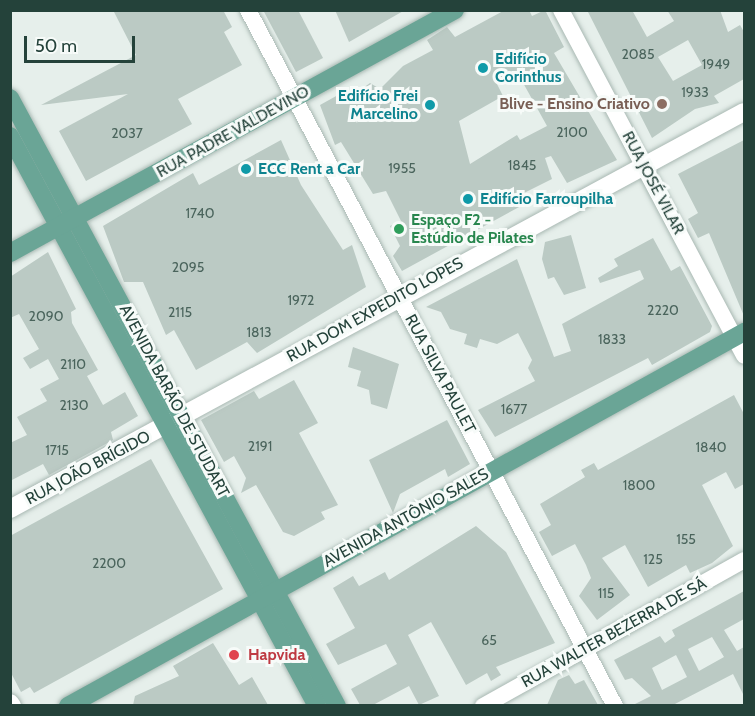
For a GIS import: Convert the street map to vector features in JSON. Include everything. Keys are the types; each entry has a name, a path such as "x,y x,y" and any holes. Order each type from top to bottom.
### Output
{"main road":[{"name":"RUA PADRE VALDEVINO","path":"10,253 455,10"},
{"name":"AVENIDA BARÃO DE STUDART","path":"10,98 165,426 317,705"},
{"name":"AVENIDA BARÃO DE STUDART","path":"10,136 68,223 181,416 277,591 336,705"},
{"name":"AVENIDA ANTÔNIO SALES","path":"68,705 277,591 490,470 740,335"}],"street":[{"name":"RUA SILVA PAULET","path":"249,10 615,705"},
{"name":"RUA JOSÉ VILAR","path":"561,10 643,165 740,335 744,355"},
{"name":"RUA DOM EXPEDITO LOPES","path":"165,426 400,296 744,112"},
{"name":"RUA JOÃO BRÍGIDO","path":"10,509 165,426"},
{"name":"RUA WALTER BEZERRA DE SÁ","path":"483,705 744,560"}],"building":[{"path":"113,10 223,10 232,27 224,32 242,65 178,99 192,124 86,181 59,131 128,94 41,105 136,55"},
{"path":"263,10 298,10 323,58 296,72"},
{"path":"335,10 405,10 349,42"},
{"path":"505,10 529,10 532,16 545,10 564,47 554,53 617,160 567,183 551,156 545,158 552,179 516,197 521,206 402,271 393,256 400,246 390,226 401,221 386,191 373,194 341,142 335,145 320,105 338,95 342,103 370,83 380,89 403,66 433,50 427,40 447,27 455,37","holes":["517,72 547,126 520,140 517,135 470,164 459,121 503,96 496,82"]},
{"path":"587,10 632,10 647,37 674,21 667,10 720,10 728,32 740,25 744,32 744,79 714,96 719,103 695,109 652,138","holes":["688,40 702,65 673,81 658,57"]},
{"path":"281,140 301,185 343,250 352,245 366,287 257,353 247,342 196,370 174,330 166,335 143,282 124,282 103,226 193,173 199,185"},
{"path":"744,140 744,316 709,233 698,238 688,219 698,213 678,174"},
{"path":"571,235 586,288 564,295 554,277 548,279 542,259 545,242"},
{"path":"653,238 671,271 680,266 712,326 710,332 652,365 648,358 495,437 478,410 535,381 528,368 532,360 518,333 497,344 480,339 477,348 464,344 467,334 450,329 441,312 426,307 517,259 554,357 571,351 562,324 644,279 640,270 600,283 598,278 618,266 614,259"},
{"path":"48,252 76,309 71,312 72,323 98,370 87,376 103,405 125,392 138,416 111,432 113,440 49,475 43,464 10,481 10,443 27,435 17,417 47,401 40,389 59,379 48,359 30,369 23,358 39,349 19,314 10,318 10,277"},
{"path":"353,347 399,364 387,409 371,404 369,390 357,386 361,371 348,367"},
{"path":"294,380 318,423 299,433 338,505 321,512 325,519 294,536 283,532 256,485 241,493 246,478 234,456 224,462 201,420 254,391 259,399"},
{"path":"734,395 744,414 744,484 735,489 726,472 702,485 733,546 712,563 690,573 686,565 648,587 625,545 602,558 630,595 597,620 579,596 591,578 586,565 575,544 552,556 539,532 551,525 540,504 585,477 581,470 594,463 598,470"},
{"path":"447,420 470,464 448,477 445,469 400,494 393,513 369,460"},
{"path":"151,459 223,589 34,693 30,687 21,692 10,671 10,536"},
{"path":"476,526 506,552 555,643 496,667 501,675 491,681 487,673 466,685 431,622 408,635 439,696 419,705 409,686 373,705 360,705 351,689 397,664 386,644 338,665 326,644 355,628 333,588 353,576 359,586 385,572 389,580"},
{"path":"744,591 744,619 724,630 737,651 744,647 744,696 733,674 673,705 633,705 651,696 632,678 625,680 614,660 660,636 665,643 675,636 672,630","holes":["712,637 724,657 699,671 688,649","676,655 687,677 662,690 652,668"]},
{"path":"213,643 239,685 252,677 268,705 133,705 135,696 179,676 173,666"},
{"path":"569,675 575,684 584,680 598,705 547,705 558,680"}],"place":[{"name":"Edifício Corinthus","path":"483,68"},
{"name":"Blive - Ensino Criativo","path":"662,104"},
{"name":"Edifício Frei Marcelino","path":"430,105"},
{"name":"ECC Rent a Car","path":"246,169"},
{"name":"Edifício Farroupilha","path":"468,199"},
{"name":"Espaço F2 - Estúdio de Pilates","path":"399,229"},
{"name":"Hapvida","path":"234,655"}]}
